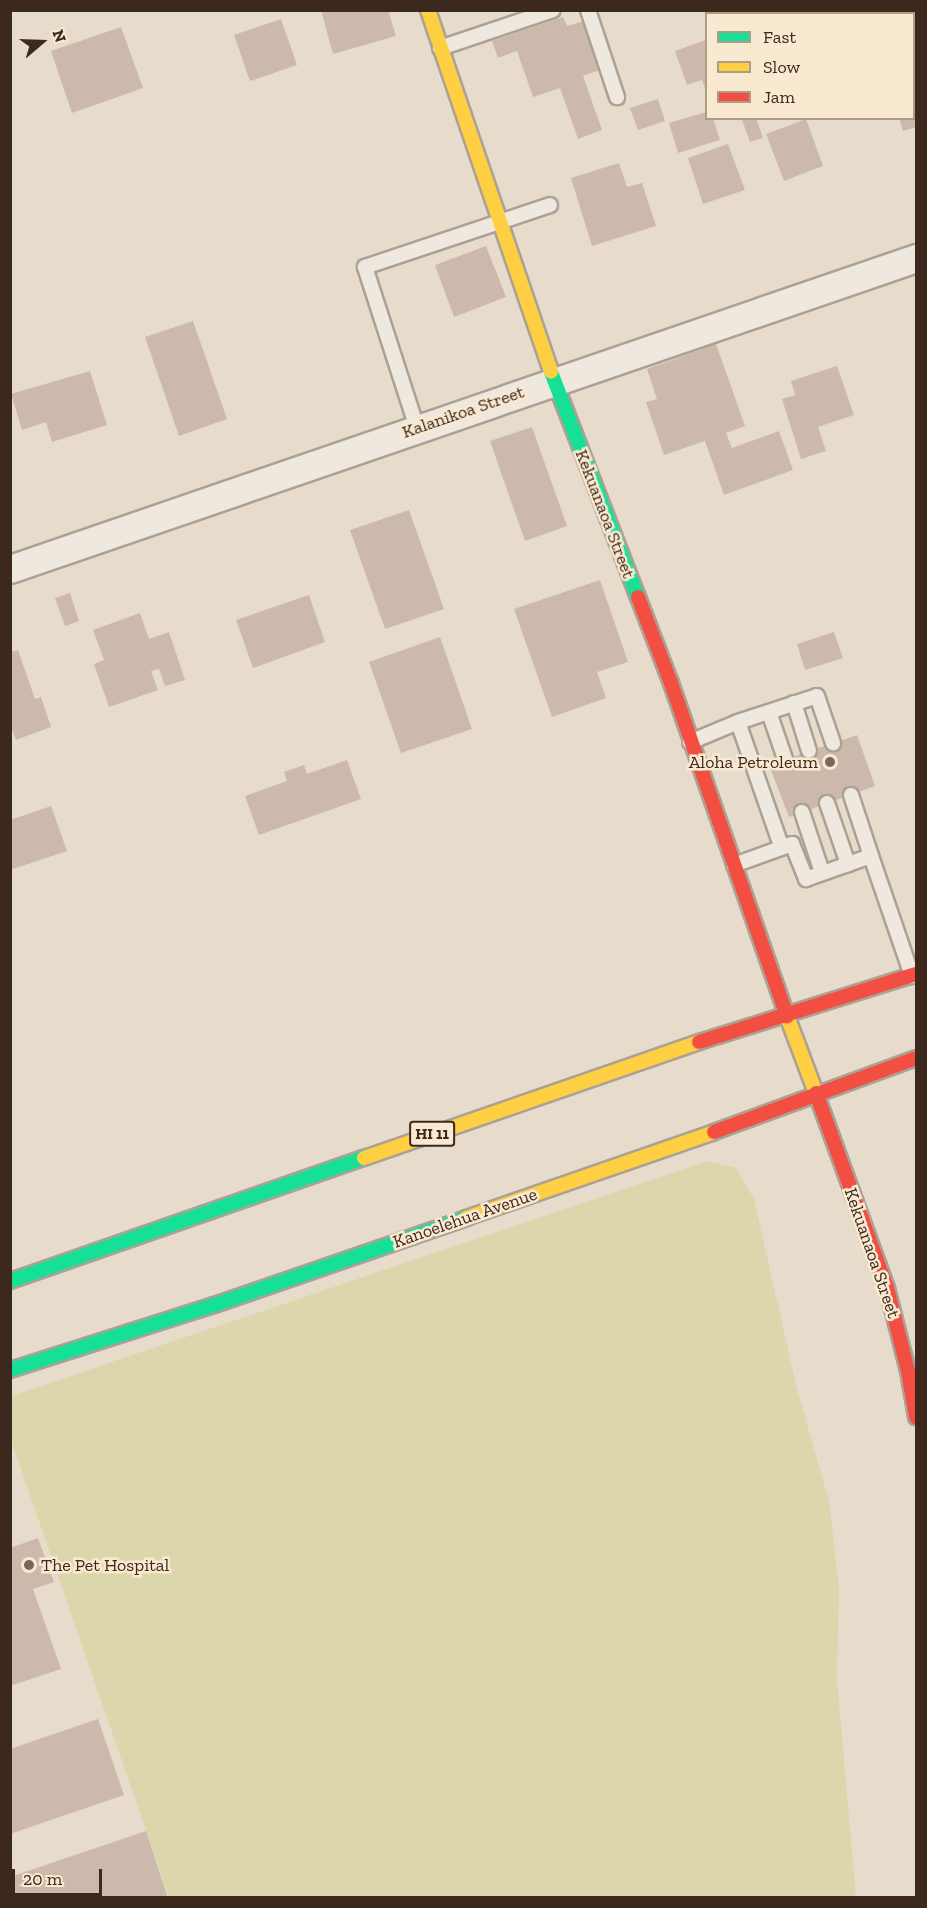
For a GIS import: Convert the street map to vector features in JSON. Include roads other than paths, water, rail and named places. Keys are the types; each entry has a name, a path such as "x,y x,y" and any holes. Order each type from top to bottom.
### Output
{"main road":[{"name":"Kekuanaoa Street","path":"428,10 554,381 671,683 787,1016 887,1288 908,1371 916,1417"},
{"name":"HI 11","path":"10,1281 690,1045 914,975"},
{"name":"Kanoelehua Avenue","path":"10,1371 236,1297 716,1131 916,1058"}],"street":[{"name":"Kalanikoa Street","path":"10,569 916,258"}],"lane":[{"path":"440,48 553,10"},
{"path":"588,10 617,97"},
{"path":"417,429 365,267 550,205"},
{"path":"690,742 738,722 817,696 833,743"},
{"path":"794,703 809,751"},
{"path":"769,712 785,759"},
{"path":"738,722 782,848"},
{"path":"851,795 914,975"},
{"path":"827,803 848,864"},
{"path":"802,812 822,872"},
{"path":"734,865 792,844 806,879 871,856"}],"place":[{"name":"Aloha Petroleum","path":"830,762"},
{"name":"The Pet Hospital","path":"29,1565"}]}
